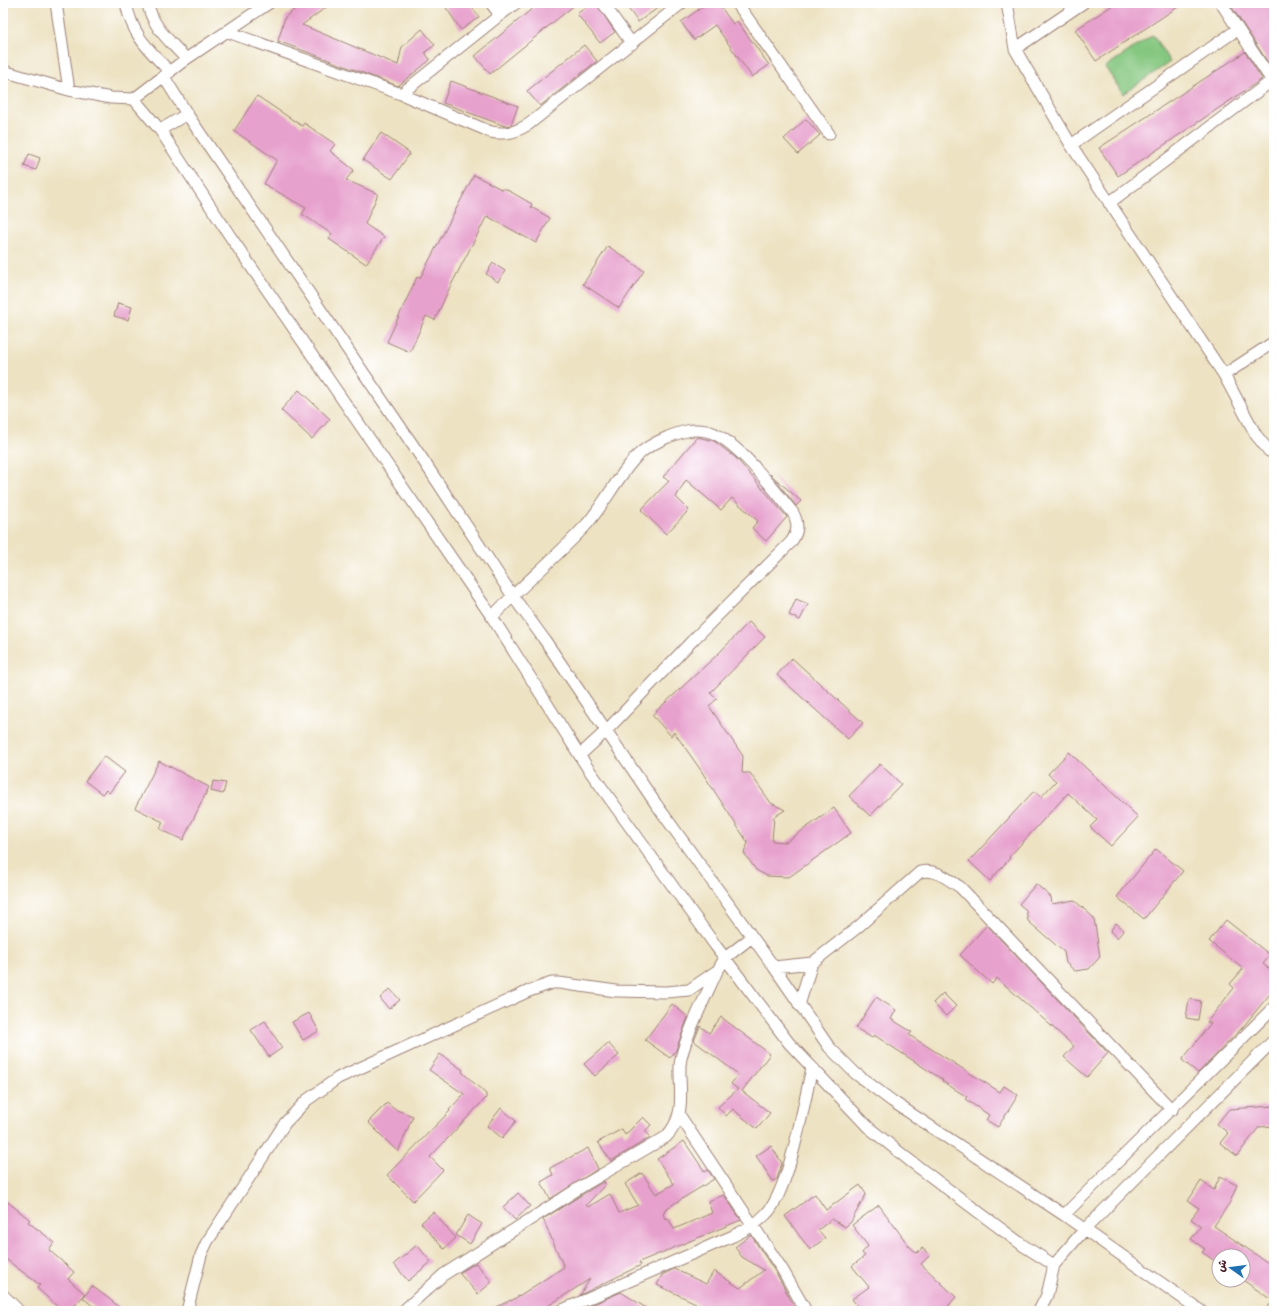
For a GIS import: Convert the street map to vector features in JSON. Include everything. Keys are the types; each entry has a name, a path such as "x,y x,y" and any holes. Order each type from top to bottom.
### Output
{"street":[{"path":"56,3 69,90"},
{"path":"126,3 129,19 142,43 167,75 187,114 426,464 512,595 544,639 656,804 774,967 829,1047 855,1073 892,1101 1064,1215 1201,1311"},
{"path":"148,3 153,19 159,29 186,59"},
{"path":"3,71 69,90 111,98 134,99 186,59 269,3"},
{"path":"491,3 500,15"},
{"path":"400,94 516,3"},
{"path":"603,3 632,44"},
{"path":"228,32 400,94 491,132 503,134 517,132 632,44 682,3"},
{"path":"737,3 829,134"},
{"path":"1007,3 1015,48 1071,146 1224,375 1256,435 1269,451 1274,453"},
{"path":"1015,48 1083,3"},
{"path":"1109,203 1273,80 1221,3"},
{"path":"1071,146 1238,29"},
{"path":"134,99 160,130 230,236 492,617 580,755 725,958 789,1044 868,1127 903,1156 1024,1246 1054,1265"},
{"path":"160,130 187,114"},
{"path":"1224,375 1274,342"},
{"path":"492,617 512,595 548,564 587,524 637,456 649,445 679,432 691,430 707,431 721,437 758,469 793,513 797,528 791,542 692,641 606,731 580,755"},
{"path":"774,967 812,963 858,927 920,872 928,870 935,871 960,887 1172,1110"},
{"path":"403,1311 443,1275 584,1185 666,1137 680,1116 682,1054 718,970 725,958 752,937"},
{"path":"799,1005 812,963"},
{"path":"187,1311 201,1255 207,1242 230,1204 285,1123 307,1100 338,1078 529,991 552,983 616,991 666,992 689,990 718,970"},
{"path":"1064,1215 1172,1110 1274,1007"},
{"path":"1039,1311 1047,1295 1054,1265 1084,1230 1274,1040"},
{"path":"560,1311 687,1257 752,1226 768,1213 776,1201 788,1170 812,1068"},
{"path":"680,1116 782,1269 806,1311"},
{"path":"3,1295 19,1311"}],"green space":[{"path":"1153,35 1170,62 1123,94 1105,67"}],"building":[{"path":"303,3 332,3 302,25 398,65 402,47 422,29 435,45 425,52 430,60 398,86 278,41 285,17"},
{"path":"443,3 469,3 479,17 461,30"},
{"path":"539,3 577,3 490,74 475,56"},
{"path":"591,3 596,3 615,32 600,43 577,14"},
{"path":"624,3 665,3 638,22"},
{"path":"708,3 718,3 733,24 737,21 769,65 752,77 715,25 694,40 681,22"},
{"path":"1116,3 1184,3 1096,61 1075,30"},
{"path":"1229,3 1268,3 1274,12 1274,61 1269,64"},
{"path":"584,45 597,61 540,106 527,91"},
{"path":"1245,52 1262,79 1118,176 1099,148"},
{"path":"451,81 518,106 511,125 505,126 443,103"},
{"path":"257,96 302,126 304,123 335,144 330,151 354,170 346,180 378,194 365,224 384,237 366,264 329,239 332,234 302,214 306,208 264,184 277,160 234,131"},
{"path":"806,119 820,135 798,154 784,139"},
{"path":"381,133 410,153 392,179 363,160"},
{"path":"29,154 40,158 36,170 24,166"},
{"path":"474,175 503,190 504,188 532,204 531,207 550,218 536,243 487,216 448,291 435,320 426,316 410,352 387,342 417,277 420,278"},
{"path":"608,246 644,271 619,308 583,284"},
{"path":"493,263 505,271 498,282 486,274"},
{"path":"118,303 132,307 128,320 114,316"},
{"path":"299,390 330,419 312,439 281,410"},
{"path":"697,437 714,441 736,458 787,517 766,541 752,528 758,521 732,498 721,510 686,480 676,497 689,510 666,534 641,510 669,481 663,477"},
{"path":"770,474 801,501 796,506 781,487"},
{"path":"796,599 808,604 800,620 789,615"},
{"path":"749,622 765,637 710,693 717,699 709,706 743,756 742,773 750,773 771,803 785,810 774,817 772,841 786,842 834,808 851,833 789,877 767,876 756,870 744,853 748,843 700,769 674,732 671,736 652,715 718,654"},
{"path":"792,658 863,723 848,739 777,675"},
{"path":"1069,752 1138,817 1111,846 1090,827 1097,820 1068,793 1009,857 1010,858 990,881 969,861 1034,791 1041,797 1056,781 1048,774"},
{"path":"104,756 125,772 109,793 106,790 102,794 85,781"},
{"path":"159,761 209,787 183,840 160,829 163,822 135,808"},
{"path":"880,764 901,784 870,816 849,796"},
{"path":"213,781 226,783 223,794 211,791"},
{"path":"1156,849 1183,871 1144,919 1117,897"},
{"path":"1036,884 1051,897 1052,904 1074,900 1094,918 1100,957 1089,969 1075,971 1066,963 1064,952 1028,921 1026,910 1019,904"},
{"path":"1226,920 1270,955 1263,964 1274,973 1274,989 1242,1028 1198,1073 1182,1060 1211,1023 1207,1022 1234,988 1230,984 1243,969 1209,941"},
{"path":"1116,923 1124,930 1117,938 1110,931"},
{"path":"987,925 1108,1053 1087,1077 1064,1057 1074,1046 997,978 992,984 960,955"},
{"path":"390,989 400,1000 389,1009 380,998"},
{"path":"943,993 956,1006 946,1016 933,1003"},
{"path":"876,997 896,1010 891,1019 912,1032 909,1035 1000,1092 1004,1086 1018,1095 998,1127 986,1120 989,1115 965,1099 967,1097 942,1081 943,1080 874,1035 872,1038 856,1028"},
{"path":"1189,999 1201,1001 1198,1020 1186,1018"},
{"path":"672,1004 688,1017 676,1050 670,1058 645,1040"},
{"path":"309,1013 319,1031 303,1040 292,1022"},
{"path":"721,1017 770,1054 742,1091 770,1113 757,1129 733,1109 726,1116 718,1107 738,1089 731,1084 738,1074 694,1041 700,1026 709,1033"},
{"path":"265,1021 282,1048 269,1057 251,1030"},
{"path":"608,1043 619,1055 595,1076 584,1064"},
{"path":"440,1054 463,1070 462,1072 486,1094 486,1098 430,1157 443,1170 413,1201 387,1175 450,1111 449,1110 464,1094 429,1070"},
{"path":"387,1103 394,1109 413,1116 398,1152 368,1122"},
{"path":"1274,1106 1274,1126 1259,1127 1237,1156 1220,1143 1228,1133 1217,1124 1229,1109"},
{"path":"501,1108 516,1121 502,1138 487,1126"},
{"path":"643,1117 651,1125 645,1131 651,1137 611,1161 598,1142 622,1129 625,1135"},
{"path":"684,1141 705,1172 708,1170 714,1179 664,1210 665,1212 663,1214 665,1219 668,1218 674,1229 712,1213 708,1201 724,1195 741,1220 639,1262 641,1265 580,1295 590,1279 540,1311 488,1311 511,1301 564,1267 543,1219 604,1181 605,1185 586,1205 588,1207 610,1194 619,1213 638,1205 625,1184 642,1173 656,1194 674,1184 657,1159"},
{"path":"771,1146 782,1163 777,1179 773,1181 756,1156"},
{"path":"588,1148 598,1169 550,1199 541,1182 553,1175 550,1168"},
{"path":"1220,1177 1237,1185 1230,1202 1214,1226 1246,1248 1211,1248 1211,1258 1202,1252 1205,1249 1191,1239 1201,1226 1191,1219 1199,1208 1188,1201 1201,1181 1214,1190"},
{"path":"860,1185 866,1194 851,1222 845,1227 832,1219 818,1230 825,1238 810,1250 785,1216 815,1194 826,1210"},
{"path":"518,1193 530,1206 515,1220 503,1207"},
{"path":"3,1198 30,1220 28,1222 54,1242 49,1250 74,1272 68,1279 85,1294 70,1311 62,1311 37,1288 40,1285 3,1257"},
{"path":"879,1205 909,1246 917,1253 922,1248 930,1255 921,1264 956,1297 944,1311 861,1311 852,1299 869,1287 852,1266 865,1256 862,1253 868,1246 852,1225"},
{"path":"433,1212 456,1238 444,1249 421,1223"},
{"path":"468,1215 482,1224 470,1244 456,1235"},
{"path":"751,1235 776,1273 797,1311 707,1311 698,1304 657,1285 662,1275 674,1269 706,1284 714,1271 740,1288 764,1270 742,1257 735,1247"},
{"path":"417,1245 431,1262 408,1281 394,1264"},
{"path":"1251,1251 1274,1267 1274,1293 1270,1299 1251,1286"},
{"path":"476,1263 492,1282 478,1294 459,1273"},
{"path":"92,1286 124,1311 99,1311 83,1298"},
{"path":"621,1292 651,1311 578,1311"}]}
